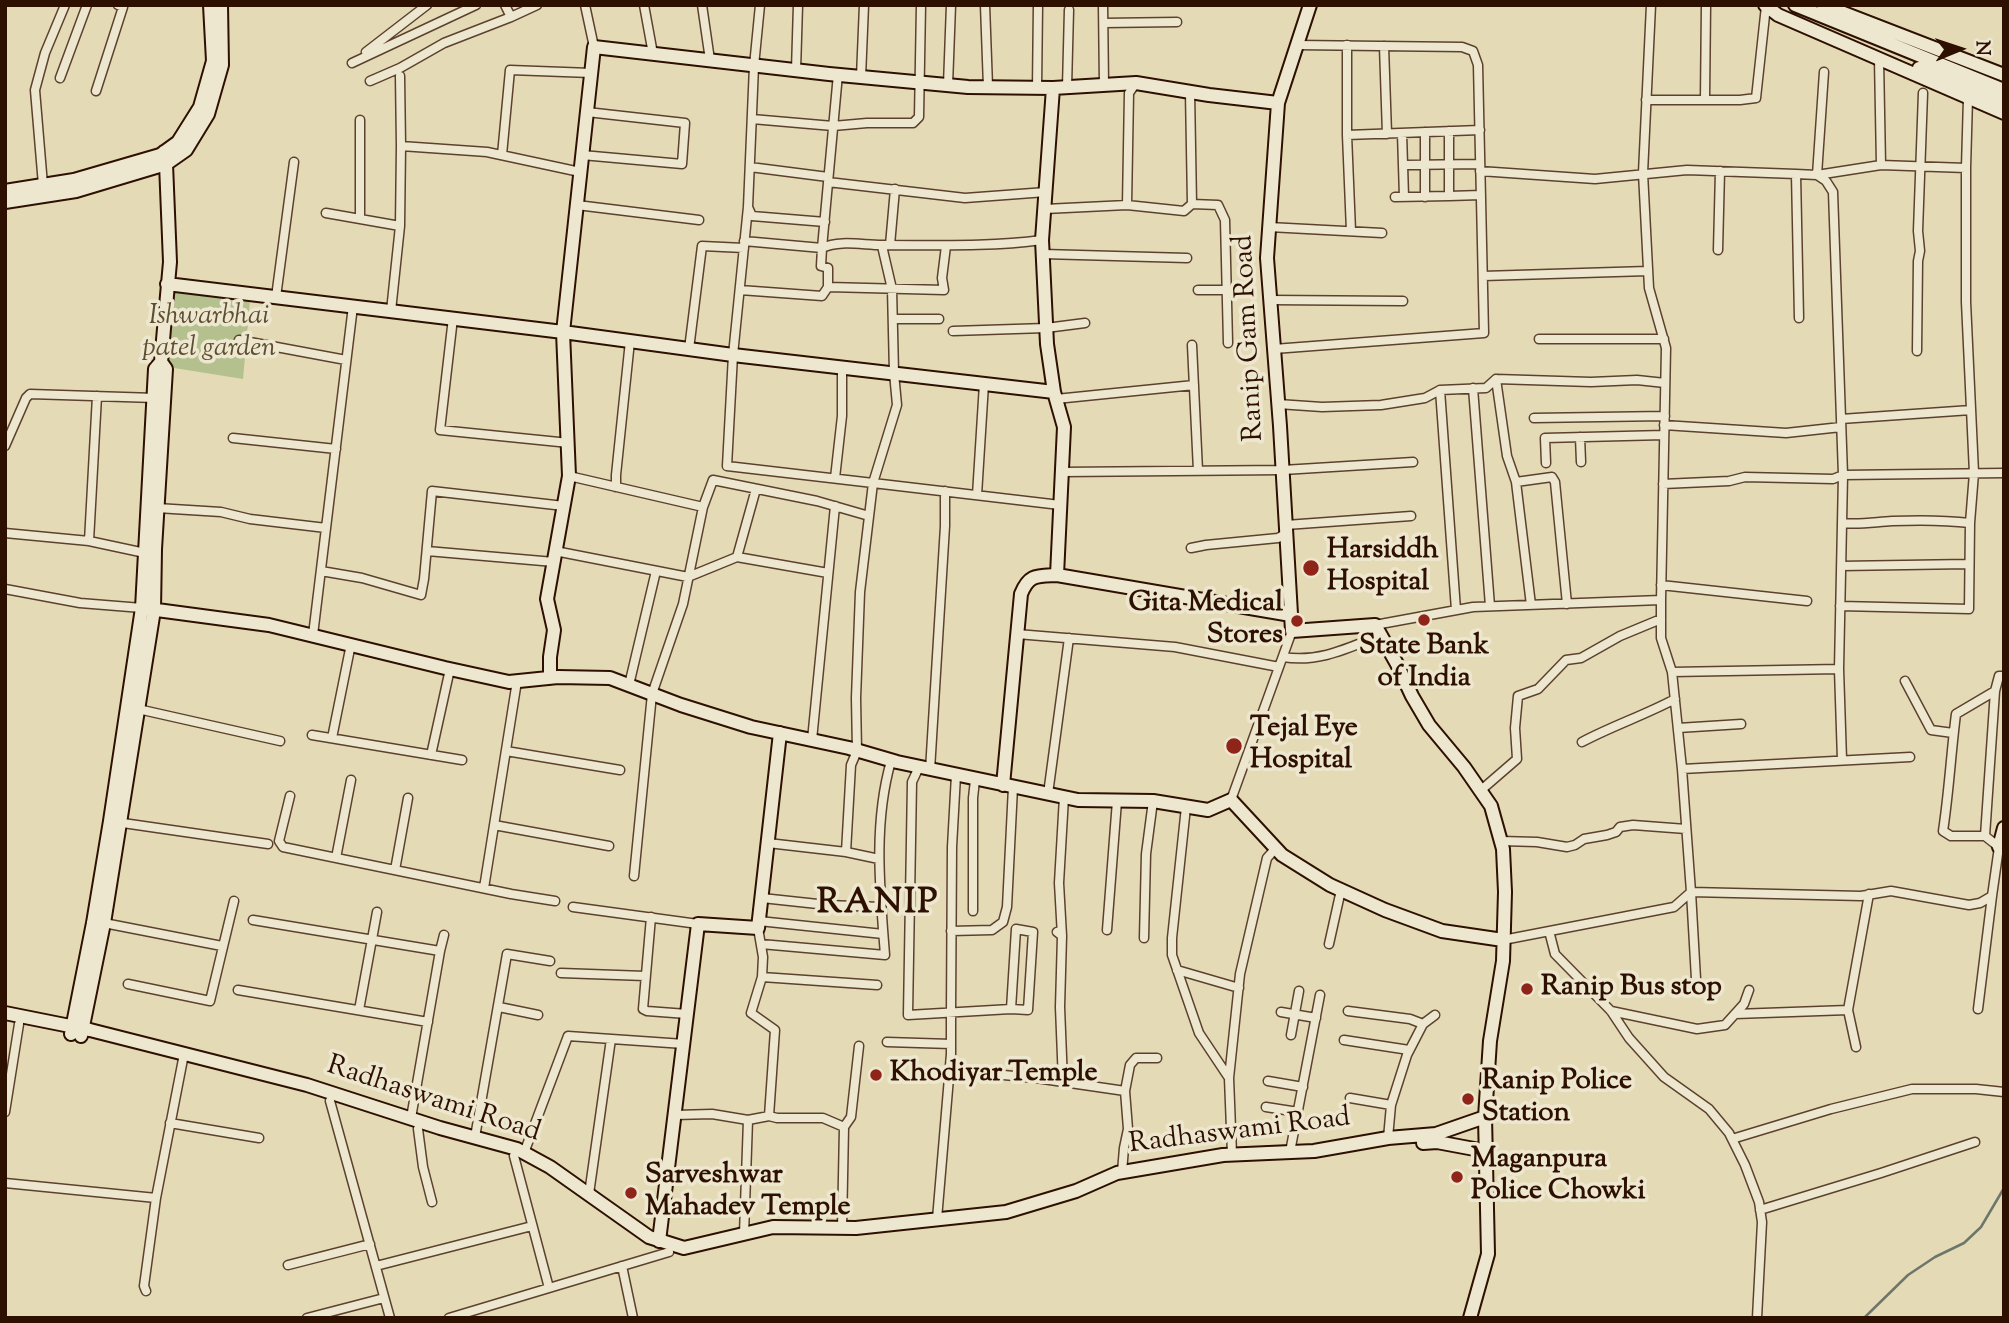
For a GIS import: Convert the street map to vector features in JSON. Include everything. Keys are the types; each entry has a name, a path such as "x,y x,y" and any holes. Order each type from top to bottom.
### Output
{"street":[{"path":"43,185 35,90 45,53 65,5"},
{"path":"60,78 87,5"},
{"path":"77,1032 104,923 115,821 148,609 145,553 158,398 166,369 161,362 170,262 165,158 200,107 213,61 210,5"},
{"path":"5,202 76,191 186,149 208,114 222,65 221,5"},
{"path":"427,5 352,63 459,9 476,5"},
{"path":"505,5 511,17"},
{"path":"370,81 400,68 444,43 537,5"},
{"path":"550,678 554,630 547,599 569,476 563,332 594,47 585,5"},
{"path":"644,5 653,54"},
{"path":"702,5 710,60"},
{"path":"634,876 652,694 683,604 703,507 713,480 727,466 733,355 748,207 754,65 760,5"},
{"path":"796,70 798,5"},
{"path":"861,77 864,5"},
{"path":"752,119 833,126 913,123 919,117 921,5"},
{"path":"948,85 951,5"},
{"path":"985,5 988,87"},
{"path":"1037,88 1038,5"},
{"path":"1103,5 1104,85"},
{"name":"Ranip Gam Road","path":"1292,631 1267,258 1278,103 1310,5"},
{"path":"1651,5 1643,173 1649,288 1666,348 1661,638 1672,672 1678,728 1696,979"},
{"path":"1705,99 1706,5"},
{"path":"1646,100 1756,98 1766,5"},
{"path":"1766,5 2004,102"},
{"path":"1766,5 1778,15 2004,113"},
{"path":"1795,5 2004,90"},
{"path":"1823,5 2004,75"},
{"path":"96,91 122,6"},
{"path":"1067,88 1069,10"},
{"path":"1104,23 1177,22"},
{"path":"1274,349 1484,333 1478,65 1473,51 1461,47 1297,45"},
{"path":"1347,46 1351,231"},
{"path":"1384,46 1387,134"},
{"path":"594,47 948,85 1067,88 1136,83 1278,103"},
{"path":"1879,59 1881,164"},
{"path":"502,155 510,70 591,73"},
{"path":"1817,175 1824,72"},
{"path":"740,289 822,296 828,287 828,268 821,266 838,75"},
{"path":"391,311 400,226 400,76"},
{"path":"1127,205 1129,93 1136,83"},
{"path":"1053,88 1042,247 1046,328 1055,395 1065,427 1057,575"},
{"path":"1190,92 1192,204"},
{"path":"1917,351 1923,93"},
{"path":"1840,606 1969,609 1968,564 1974,473 1966,302 1968,98"},
{"path":"582,155 682,164 685,123 587,111"},
{"path":"359,218 360,120"},
{"path":"1347,135 1480,130"},
{"path":"1448,131 1450,196"},
{"path":"1425,132 1425,197"},
{"path":"1402,133 1404,165 1400,197 1481,195"},
{"path":"401,146 486,152 580,172"},
{"path":"5,191 74,180 160,155 165,158"},
{"path":"276,297 294,162"},
{"path":"1404,165 1450,164 1595,180 1687,170 1817,175 1881,164 1966,168"},
{"path":"750,167 965,198 1046,192"},
{"path":"1718,250 1720,171"},
{"path":"1796,174 1799,318"},
{"path":"1817,175 1826,181 1833,191 1843,475 1839,669 1842,761"},
{"path":"846,852 851,765 857,751 860,592 873,483 897,405 892,289 886,245 895,189"},
{"path":"1045,209 1127,205 1184,211 1192,204 1218,205 1225,220 1228,343"},
{"path":"576,205 699,220"},
{"path":"748,207 752,216 825,222"},
{"path":"326,213 400,226"},
{"path":"1269,227 1382,233"},
{"path":"689,349 702,246 822,248 830,244 1007,245 1187,258"},
{"path":"828,287 944,290 942,278 946,246"},
{"path":"1483,276 1648,271"},
{"path":"167,285 453,318 1055,395 1194,385"},
{"path":"1198,290 1227,290"},
{"path":"1270,300 1403,301"},
{"path":"313,635 353,306"},
{"path":"453,318 440,430 569,443"},
{"path":"893,319 939,319"},
{"path":"953,331 1046,328 1085,323"},
{"path":"1539,339 1664,339"},
{"path":"239,340 346,360"},
{"path":"616,487 630,341"},
{"path":"1192,345 1198,471"},
{"path":"835,478 842,416 842,368"},
{"path":"1278,404 1322,407 1381,405 1425,398 1440,390 1486,388 1496,379 1591,382 1637,380 1665,383"},
{"path":"1496,379 1507,456 1516,482 1531,605"},
{"path":"976,495 984,384"},
{"path":"1472,388 1490,606"},
{"path":"1440,390 1456,610"},
{"path":"5,446 30,394 158,398"},
{"path":"89,541 97,396"},
{"path":"77,1032 93,923 138,709 157,508 158,398"},
{"path":"1534,418 1665,421 1786,433 1841,423 1971,411"},
{"path":"1546,463 1545,438 1664,435"},
{"path":"1580,437 1581,462"},
{"path":"233,438 335,449"},
{"path":"1062,472 1283,470 1413,461"},
{"path":"727,466 1060,505"},
{"path":"1663,484 1729,481 1745,477 1833,479 1843,475 2004,473"},
{"path":"569,476 703,507"},
{"path":"1516,482 1552,477 1555,482 1567,604"},
{"path":"713,480 869,516"},
{"path":"737,557 756,488"},
{"path":"321,571 362,578 421,595 432,491 564,506"},
{"path":"945,491 945,526 925,768 912,782 908,1015 1028,1010 1033,932 1016,929 1011,1009"},
{"path":"812,740 835,506"},
{"path":"157,508 221,512 250,519 326,528"},
{"path":"1192,548 1279,538 1286,529 1411,516"},
{"path":"1842,523 1970,523"},
{"path":"5,533 89,541 145,553"},
{"path":"427,551 554,556 688,577 737,557 828,573"},
{"path":"1841,566 1968,564"},
{"path":"629,685 656,571"},
{"path":"951,931 992,930 1003,922 1007,907 1008,786 1017,634 1021,594 1026,583 1034,576 1057,575 1292,615"},
{"path":"1661,585 1807,601"},
{"path":"5,589 80,603 257,623 509,681 610,678 751,727 891,761 1078,800 1153,802 1208,810 1231,800 1292,631 1378,630 1456,610 1490,606 1661,600"},
{"path":"1480,791 1517,759 1515,728 1518,696 1538,689 1566,660 1581,658 1620,636 1661,619"},
{"path":"1283,657 1302,660 1342,651 1378,630"},
{"path":"1378,630 1429,725 1464,767 1491,806 1503,849 1503,961 1490,1041 1485,1117 1488,1254 1470,1318"},
{"path":"1017,634 1175,648 1279,667"},
{"path":"1048,794 1069,638"},
{"path":"332,738 351,644"},
{"path":"431,755 450,669"},
{"path":"1672,672 1839,669"},
{"path":"1985,836 1995,691 1999,676 2004,676"},
{"path":"484,888 517,681"},
{"path":"1905,681 1931,730 1953,733"},
{"path":"1995,691 1956,714 1943,831 1951,836 1985,836 2001,848"},
{"path":"1582,742 1675,699"},
{"path":"138,709 281,741"},
{"path":"1678,728 1741,723"},
{"path":"769,1116 775,1030 751,1013 762,977 763,957 759,925 780,733"},
{"path":"313,735 462,760"},
{"path":"506,751 620,770"},
{"path":"1682,769 1910,757"},
{"path":"761,944 885,955 879,859 884,786 891,761"},
{"path":"937,1219 951,1044 952,847 956,775"},
{"path":"973,911 975,779"},
{"path":"336,858 351,780"},
{"path":"290,796 279,841 283,847 555,901"},
{"path":"1063,1082 1059,883 1064,797"},
{"path":"395,870 408,798"},
{"path":"1231,800 1282,855 1341,890 1385,910 1443,931 1503,940 1674,907 1691,892 1861,896 1891,891 1969,905 1980,904 1992,896"},
{"path":"1107,930 1117,801"},
{"path":"1144,938 1146,854 1153,802"},
{"path":"1186,807 1172,955 1199,1033 1229,1078"},
{"path":"115,821 268,844"},
{"path":"494,825 609,846"},
{"path":"1500,841 1536,842 1567,847 1584,839 1607,835 1616,832 1620,827 1633,825 1686,829"},
{"path":"1978,1009 1992,896 2004,828"},
{"path":"768,842 879,859"},
{"path":"1231,1154 1229,1078 1239,988 1267,858 1276,848"},
{"path":"1329,944 1341,890"},
{"path":"1856,1047 1848,1010 1869,894"},
{"path":"762,898 881,907"},
{"path":"128,984 210,1000 234,901"},
{"path":"573,907 698,924 759,925 883,934"},
{"path":"359,1010 377,912"},
{"path":"650,917 643,1009 687,1014"},
{"path":"253,920 440,951"},
{"path":"104,923 222,946"},
{"path":"659,1241 698,924"},
{"path":"1549,931 1555,954 1611,1011 1629,1038 1664,1077 1709,1109 1729,1133 1759,1202 1762,1235 1757,1318"},
{"path":"432,1202 414,1124 428,1022 444,935"},
{"path":"475,1137 507,954 550,961"},
{"path":"1177,970 1239,988"},
{"path":"561,973 645,976"},
{"path":"762,977 877,985"},
{"path":"238,989 428,1022"},
{"path":"1611,1011 1697,1029 1725,1026 1744,1004 1749,990"},
{"path":"1291,1035 1299,991"},
{"path":"1290,1152 1320,995"},
{"path":"499,1007 538,1015"},
{"path":"1735,1014 1848,1010"},
{"path":"1348,1011 1410,1019 1423,1024"},
{"path":"1281,1012 1316,1018"},
{"name":"Radhaswami Road","path":"5,1013 183,1058 307,1085 414,1124 517,1149 519,1154 645,1245 683,1257 774,1235 857,1236 1008,1220 1079,1199 1119,1181 1224,1163 1315,1159 1389,1146 1437,1142 1485,1152"},
{"path":"1388,1138 1391,1105 1409,1050 1423,1024 1436,1015"},
{"name":"Radhaswami Road","path":"5,1022 77,1032"},
{"path":"5,1112 19,1024"},
{"path":"549,1288 532,1226 519,1154 568,1036 684,1044"},
{"path":"589,1194 611,1039"},
{"path":"1344,1040 1409,1050"},
{"path":"887,1042 951,1044"},
{"path":"842,1228 844,1127 851,1117 859,1046"},
{"path":"146,1291 144,1286 156,1198 183,1058"},
{"name":"Radhaswami Road","path":"183,1058 519,1154 550,1167 649,1237 684,1248 773,1227 842,1228 1006,1212 1076,1191 1122,1172 1231,1154 1314,1151 1388,1138 1436,1134 1485,1117"},
{"path":"1122,1172 1128,1129 1125,1091 1130,1065 1136,1058 1157,1058"},
{"path":"949,1070 1036,1077 1125,1091"},
{"path":"1268,1081 1303,1087"},
{"path":"1732,1139 1831,1109 1912,1089 1976,1088 2004,1092"},
{"path":"1350,1098 1391,1105"},
{"path":"330,1101 390,1318"},
{"path":"1266,1107 1298,1112"},
{"path":"675,1115 712,1114 748,1120 769,1116 823,1118 844,1127"},
{"path":"744,1234 748,1120"},
{"path":"170,1123 259,1138"},
{"path":"1760,1210 1975,1142"},
{"path":"5,1182 156,1198"},
{"path":"376,1266 532,1226"},
{"path":"288,1265 370,1244"},
{"path":"449,1318 669,1252"},
{"path":"622,1266 633,1318"},
{"path":"307,1318 384,1298"}],"green space":[{"name":"Ishwarbhai patel garden","path":"175,291 250,300 243,379 168,367"}],"waterway":[{"path":"1864,1318 1908,1275 1935,1257 1964,1243 1981,1227 2004,1188"}],"place":[{"name":"Harsiddh Hospital","path":"1311,568"},
{"name":"State Bank of India","path":"1424,620"},
{"name":"Gita Medical Stores","path":"1297,621"},
{"name":"Tejal Eye Hospital","path":"1234,746"},
{"name":"Ranip Bus stop","path":"1527,989"},
{"name":"Khodiyar Temple","path":"876,1075"},
{"name":"Ranip Police Station","path":"1468,1099"},
{"name":"Maganpura Police Chowki","path":"1457,1177"},
{"name":"Sarveshwar Mahadev Temple","path":"631,1193"}],"district":[{"name":"RANIP","path":"878,906"}]}
